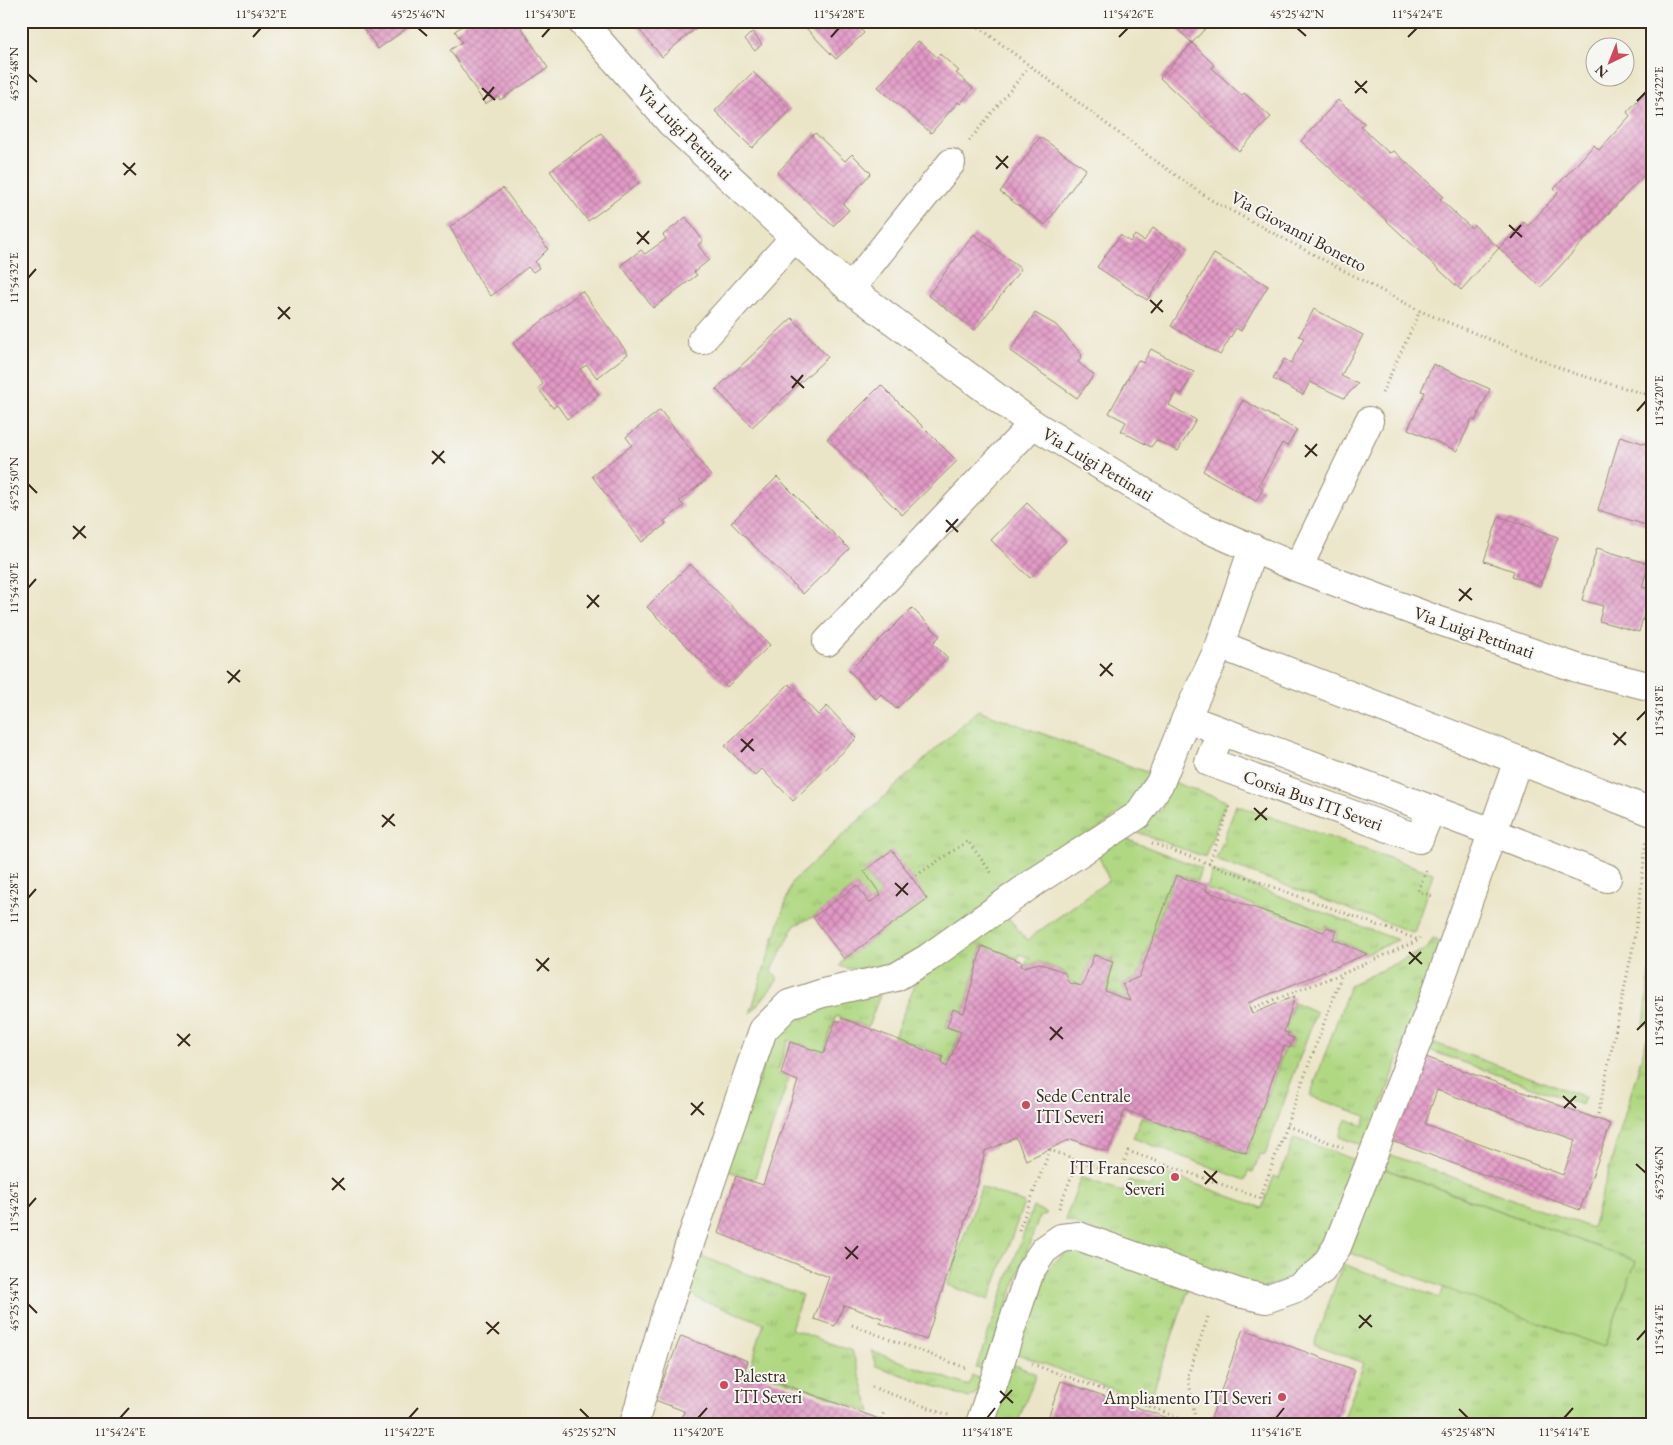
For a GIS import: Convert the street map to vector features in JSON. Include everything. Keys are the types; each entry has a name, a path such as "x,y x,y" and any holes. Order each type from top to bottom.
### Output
{"street":[{"name":"Via Luigi Pettinati","path":"581,21 671,123 850,289 1033,424 1196,524 1298,568 1440,621 1578,668 1652,687"},
{"path":"850,289 951,163"},
{"path":"702,340 794,238"},
{"path":"1298,568 1369,421"},
{"name":"Via Luigi Pettinati","path":"827,642 1033,424"},
{"path":"634,1424 666,1313 763,1030 788,1004 833,991 896,977 928,958 1138,815 1160,783 1186,718 1220,645 1253,548"},
{"path":"1220,645 1650,811"},
{"name":"Corsia Bus ITI Severi","path":"1186,718 1221,730 1209,762 1419,838 1431,809 1492,832"},
{"path":"980,1424 1030,1271 1044,1250 1061,1238 1078,1236 1239,1293 1266,1299 1299,1287 1322,1270 1337,1247 1373,1159 1433,1001 1518,760"},
{"path":"1492,832 1607,878"}],"path":[{"name":"Via Giovanni Bonetto","path":"971,21 1150,158 1211,200 1420,311 1573,373 1652,396"},
{"path":"951,163 1029,67"},
{"path":"1369,421 1420,311"},
{"path":"1209,864 1231,803"},
{"path":"1597,1120 1634,939 1650,811"},
{"path":"1118,827 1126,834 1420,940"},
{"path":"912,878 968,841 1011,900"},
{"path":"1426,870 1418,891 1435,897"},
{"path":"1432,906 1438,890"},
{"path":"1420,940 1422,932"},
{"path":"1250,1009 1342,974 1420,940"},
{"path":"1050,1150 1120,1175 1128,1151 1260,1198 1342,974"},
{"path":"1286,1126 1373,1159"},
{"path":"1044,1250 1078,1160"},
{"path":"1003,1354 1194,1424 1188,1375 1219,1286"},
{"path":"852,1325 967,1369"},
{"path":"872,1387 952,1417"},
{"path":"881,1419 884,1412"}],"green space":[{"path":"978,710 1152,774 1141,799 909,959 857,970 840,966 844,959 927,899 892,851 864,871 881,895 869,903 856,886 813,917 795,925 771,972 777,977 777,981 750,1014 792,882"},
{"path":"1170,781 1226,801 1205,857 1131,830 1162,810"},
{"path":"1236,805 1433,873 1414,933 1216,860"},
{"path":"1121,837 1201,868 1197,881 1175,874 1138,977 1122,984 1128,1000 1106,991 1113,960 1093,954 1081,985 1071,982 1065,972 1039,962 1024,966 1029,958 1020,954 1018,959 982,945 964,1012 952,1009 946,1027 960,1033 947,1066 943,1064 944,1055 894,1037 917,979 1006,915 1027,940 1109,880 1098,854"},
{"path":"1212,871 1398,940 1367,953 1335,939 1338,931 1326,926 1324,930 1207,889"},
{"path":"1432,939 1440,942 1367,1147 1339,1137 1346,1119 1363,1126 1366,1116 1310,1096 1350,985 1428,948"},
{"path":"1652,955 1652,1025 1644,1025"},
{"path":"880,995 868,1027 836,1016 823,1053 788,1040 777,1074 789,1078 754,1180 726,1170 771,1045 796,1017 856,997"},
{"path":"1294,1002 1316,1012 1265,1155 1260,1154 1253,1172 1248,1171 1245,1180 1133,1138 1141,1117 1247,1154 1285,1047 1290,1048 1294,1039 1288,1036 1289,1033 1285,1031"},
{"path":"1647,1038 1652,1046 1652,1424 1342,1424 1364,1363 1314,1344 1343,1264 1440,1298 1444,1287 1604,1347 1636,1261 1381,1167 1386,1153 1592,1228"},
{"path":"1429,1041 1585,1097 1582,1105 1426,1049"},
{"path":"1294,1138 1361,1162 1331,1243 1296,1277 1257,1290 1065,1220 1081,1177 1123,1192 1129,1180 1150,1187 1157,1170 1262,1208 1274,1176 1279,1178"},
{"path":"1376,1166 1636,1261 1604,1347 1345,1251"},
{"path":"981,1187 1024,1203 989,1300 947,1285"},
{"path":"1033,1207 1047,1213 1039,1217 984,1370 976,1368"},
{"path":"1085,1248 1189,1288 1149,1403 1015,1353 1041,1278 1053,1263 1067,1252"},
{"path":"696,1254 802,1295 791,1329 852,1351 871,1412 750,1368 764,1323 698,1299 688,1291 685,1279"},
{"path":"871,1351 969,1386 972,1376 981,1379 976,1393 969,1398 876,1366"},
{"path":"1010,1363 1036,1374 1017,1424 990,1424"}],"building":[{"path":"358,21 417,21 378,49"},
{"path":"469,21 517,21 548,68 500,100 498,96 485,104 450,50 462,42 455,31"},
{"path":"632,21 704,21 662,57"},
{"path":"799,21 853,21 864,33 836,59"},
{"path":"1169,21 1212,21 1192,43"},
{"path":"1637,21 1652,21 1652,34 1649,32"},
{"path":"752,32 762,44 755,51 745,39"},
{"path":"918,41 937,57 940,54 959,71 956,73 973,88 931,133 878,87"},
{"path":"1192,43 1214,65 1212,68 1242,96 1244,93 1271,117 1239,151 1160,78"},
{"path":"753,72 791,110 752,148 715,111"},
{"path":"1649,88 1652,90 1652,166 1541,287 1499,248 1524,222 1528,226 1558,193 1554,189 1594,145 1599,150 1630,116 1627,112"},
{"path":"1338,100 1364,123 1361,127 1389,153 1394,151 1443,196 1440,199 1471,228 1474,225 1499,248 1461,290 1301,141"},
{"path":"601,133 639,183 588,221 550,171"},
{"path":"815,133 845,161 852,154 871,173 843,204 849,210 833,226 777,173"},
{"path":"1040,137 1086,169 1045,225 1000,192"},
{"path":"503,188 548,249 535,262 539,268 533,272 528,267 491,296 481,283 450,227"},
{"path":"686,217 703,241 698,245 709,260 694,272 697,275 653,308 621,265 641,250 645,254 666,239 663,235"},
{"path":"1153,228 1182,249 1147,300 1097,267 1120,235 1130,242 1135,235 1144,241"},
{"path":"974,234 1021,269 975,330 928,295"},
{"path":"1214,254 1268,286 1241,331 1236,328 1220,355 1171,326"},
{"path":"582,291 628,354 597,378 587,365 580,369 599,395 567,419 557,405 553,408 538,388 543,384 513,343"},
{"path":"1314,309 1363,335 1341,376 1358,384 1344,398 1310,382 1303,395 1273,379 1284,359 1291,363 1304,338 1299,336"},
{"path":"1035,313 1056,325 1082,355 1078,362 1094,375 1077,398 1010,351"},
{"path":"792,318 828,357 752,427 716,389"},
{"path":"1151,349 1194,372 1182,394 1176,391 1169,405 1196,420 1178,451 1156,440 1151,447 1121,431 1126,422 1109,413 1138,360 1143,363"},
{"path":"1433,364 1490,389 1475,421 1472,419 1457,451 1408,429 1425,392 1421,391"},
{"path":"881,385 957,461 902,515 827,439"},
{"path":"1243,400 1297,430 1287,446 1282,443 1259,485 1263,489 1256,501 1203,471"},
{"path":"660,410 711,476 679,501 684,506 664,521 666,524 642,542 592,476 632,445 626,437"},
{"path":"1620,436 1652,446 1652,527 1598,510"},
{"path":"777,477 849,549 803,594 731,523"},
{"path":"1027,503 1066,541 1030,578 991,540"},
{"path":"1499,516 1558,537 1540,586 1512,576 1514,571 1484,561"},
{"path":"1597,548 1649,564 1642,587 1651,590 1639,632 1599,621 1603,606 1582,600"},
{"path":"690,564 770,645 727,687 647,607"},
{"path":"912,608 940,636 933,643 948,658 896,709 881,694 876,699 849,671"},
{"path":"789,684 818,715 827,706 857,738 793,801 762,769 755,776 725,746"},
{"path":"892,850 927,899 844,959 813,917 857,885 869,903 881,895 864,871"},
{"name":"Sede Centrale ITI Severi","path":"1176,875 1207,886 1206,891 1324,932 1327,927 1337,931 1333,939 1367,954 1248,1003 1252,1014 1295,996 1284,1032 1289,1033 1287,1036 1294,1038 1290,1048 1284,1046 1246,1153 1125,1110 1108,1152 1071,1139 1026,1160 1016,1138 985,1151 978,1182 926,1340 880,1323 882,1318 844,1305 835,1326 814,1319 829,1277 718,1233 736,1176 763,1185 798,1081 781,1074 790,1042 824,1053 836,1020 840,1022 842,1018 943,1057 942,1064 947,1067 961,1032 947,1027 953,1009 964,1013 982,946 1022,962 1021,966 1024,967 1039,963 1064,972 1069,983 1082,986 1094,955 1113,961 1105,991 1130,1001 1122,984 1139,977"},
{"path":"1423,1056 1611,1124 1580,1210 1392,1141","holes":["1437,1090 1576,1140 1563,1175 1425,1124"]},
{"name":"Ampliamento ITI Severi","path":"1243,1329 1355,1370 1336,1424 1209,1424"},
{"name":"Palestra ITI Severi","path":"681,1336 748,1361 745,1370 893,1424 680,1424 684,1411 655,1400"},
{"name":"Ampliamento ITI Severi","path":"1061,1381 1182,1423 1182,1424 1046,1424"}],"place":[{"name":"Sede Centrale ITI Severi","path":"1026,1105"},
{"name":"ITI Francesco Severi","path":"1175,1177"},
{"name":"Palestra ITI Severi","path":"724,1385"},
{"name":"Ampliamento ITI Severi","path":"1282,1397"}]}
